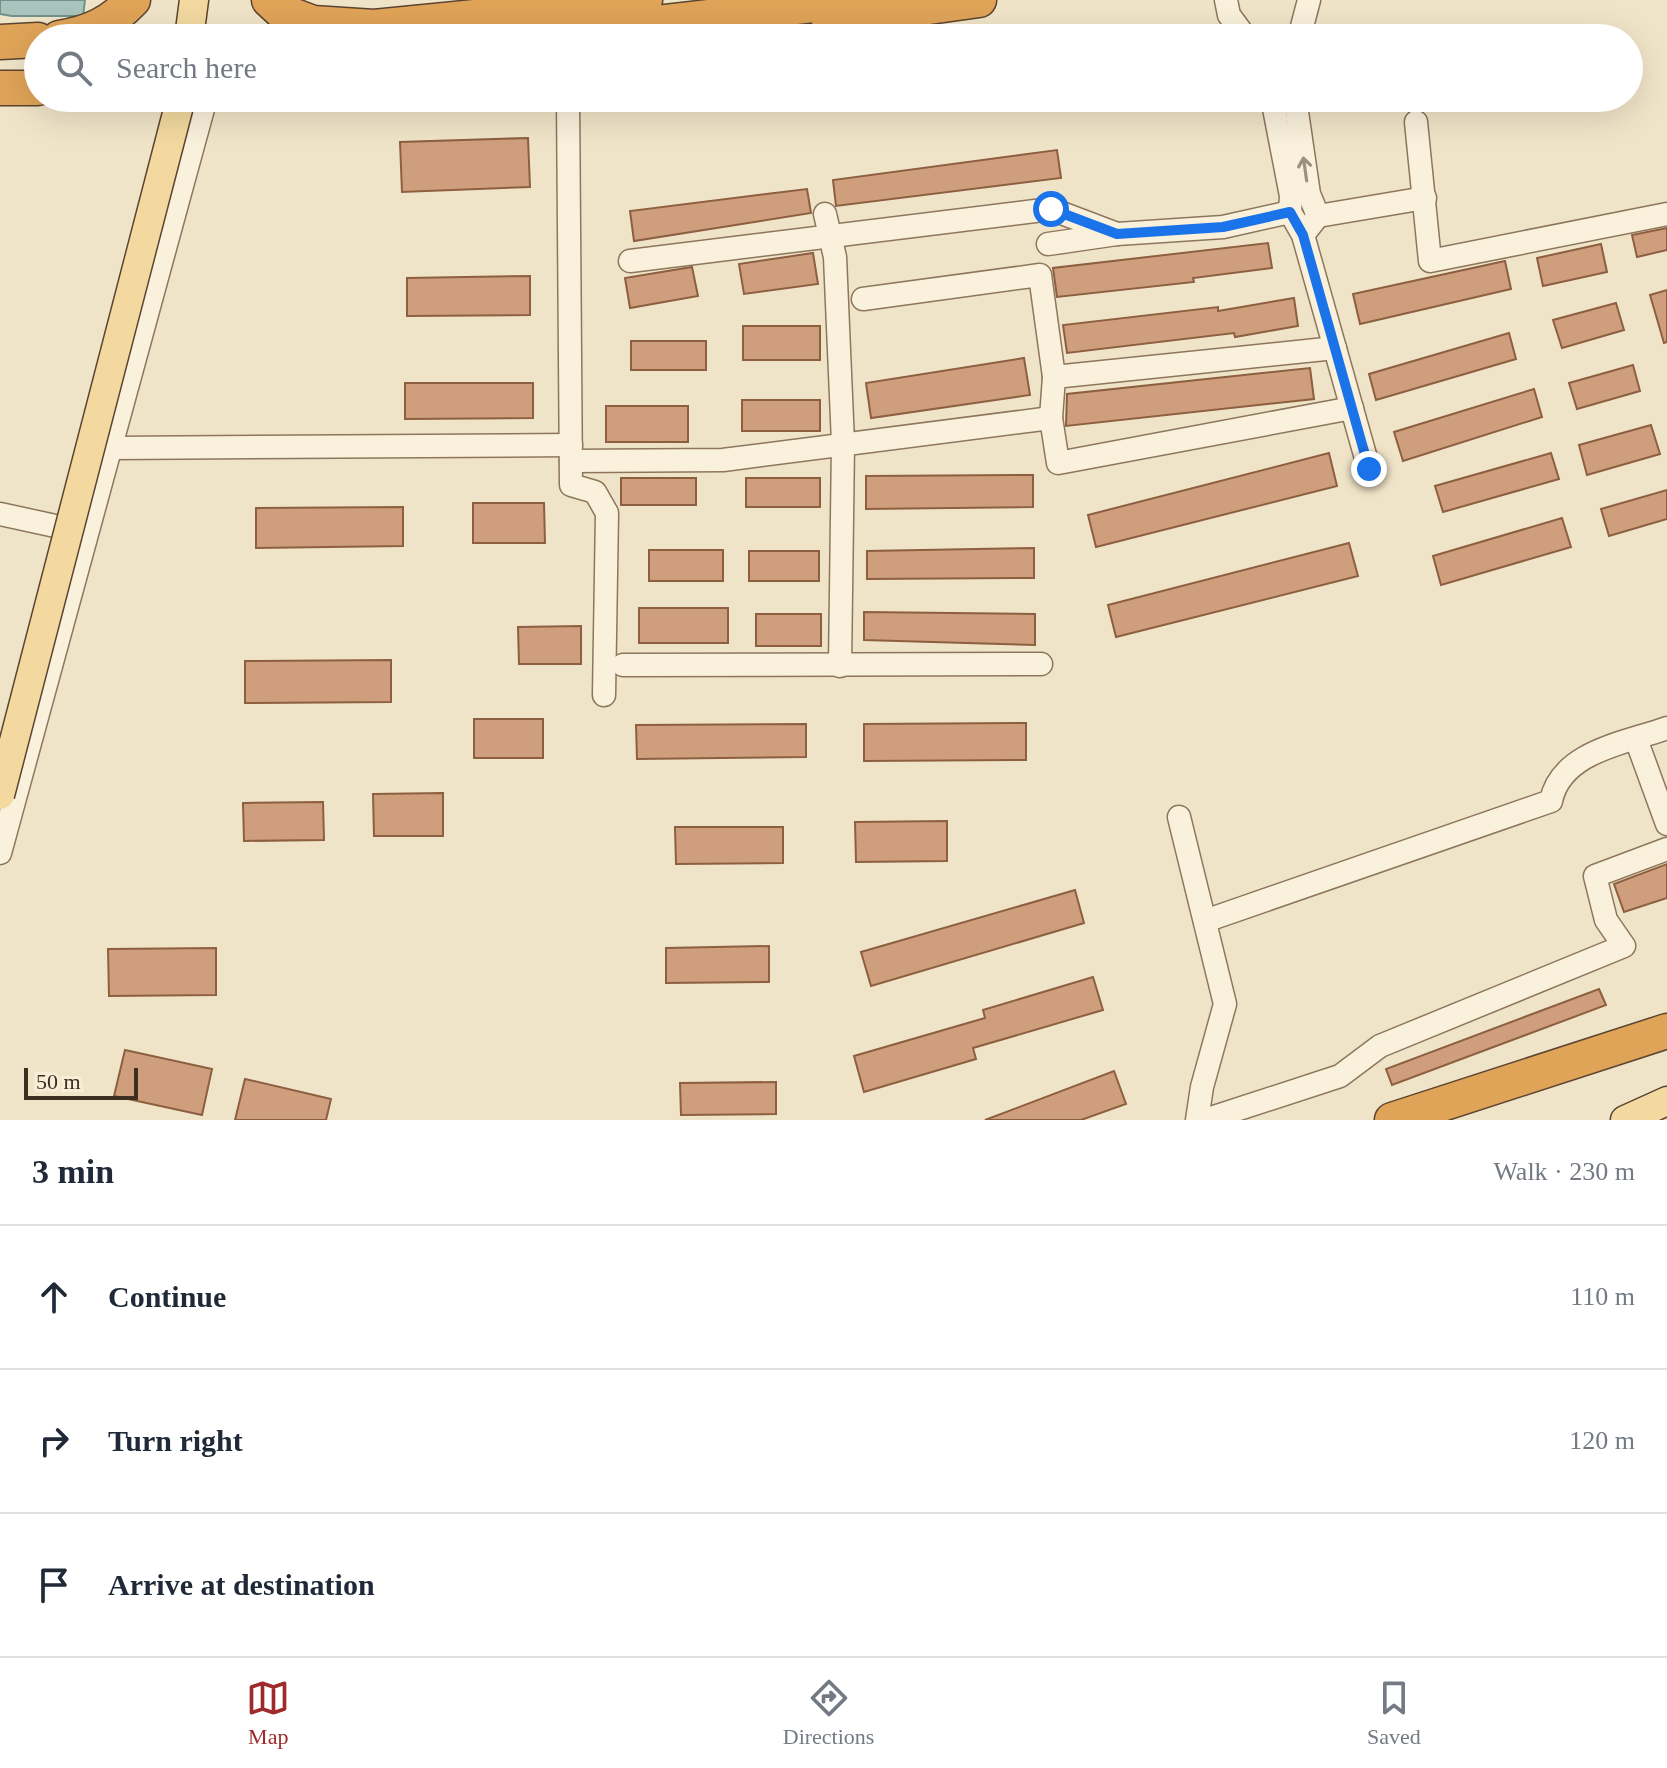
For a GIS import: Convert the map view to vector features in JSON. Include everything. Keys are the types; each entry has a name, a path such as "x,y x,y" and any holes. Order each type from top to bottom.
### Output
{"highway":[{"path":"106,24 133,0"},
{"path":"269,0 281,11 313,23 328,24"},
{"path":"404,24 645,0"},
{"path":"637,24 813,2 857,0"},
{"path":"809,24 979,0"},
{"path":"0,42 24,41"},
{"path":"0,70 24,70"},
{"path":"0,88 24,88"},
{"path":"1392,1120 1667,1031"},
{"path":"1465,1120 1667,1053"}],"main road":[{"path":"175,24 178,0"},
{"path":"191,24 194,0"},
{"path":"0,728 163,112"},
{"path":"0,795 177,112"},
{"path":"1625,1120 1667,1101"}],"street":[{"path":"1226,0 1229,15 1236,24"},
{"path":"1303,24 1309,0"},
{"path":"0,853 202,112"},
{"path":"568,112 571,485 595,492 607,513 604,695"},
{"path":"1275,112 1291,196 1290,212 1303,235 1369,469"},
{"path":"1297,112 1309,194 1318,216"},
{"path":"1416,122 1430,261 1667,214"},
{"path":"1303,235 1318,216 1425,198"},
{"path":"630,261 827,224 1051,209 1117,234"},
{"path":"1048,244 1117,234 1223,227 1290,212"},
{"path":"827,224 835,257 843,443 840,666"},
{"path":"863,299 1040,275 1054,377 1051,418 1058,463 1352,408"},
{"path":"1054,377 1335,348"},
{"path":"111,448 571,453 723,460 1051,418"},
{"path":"0,514 88,533"},
{"path":"623,665 1041,664"},
{"path":"1205,921 1551,801 1559,779 1574,763 1667,728"},
{"path":"1636,739 1667,824"},
{"path":"1179,817 1225,1004 1202,1087 1197,1120"},
{"path":"1205,1120 1340,1076 1380,1046 1624,946 1606,920 1595,876 1667,849"}],"water":[{"path":"0,0 85,0 83,16 12,16 0,14"}],"building":[{"path":"528,138 530,187 402,192 400,142"},
{"path":"1057,150 1061,178 836,206 833,180"},
{"path":"807,189 811,213 634,241 630,211"},
{"path":"1667,228 1667,250 1637,257 1632,235"},
{"path":"1268,243 1272,268 1193,278 1194,282 1057,297 1053,268"},
{"path":"1601,244 1607,272 1543,286 1537,258"},
{"path":"813,253 818,284 744,294 739,264"},
{"path":"1505,261 1511,289 1360,324 1353,294"},
{"path":"692,267 698,296 630,308 625,278"},
{"path":"530,276 530,315 407,316 407,278"},
{"path":"1667,290 1667,342 1664,343 1650,295"},
{"path":"1294,298 1298,326 1235,337 1234,333 1067,353 1063,325 1218,307 1218,311"},
{"path":"1616,303 1624,330 1562,348 1553,320"},
{"path":"743,326 820,326 820,360 743,360"},
{"path":"1509,333 1516,359 1376,400 1369,374"},
{"path":"631,341 706,341 706,370 631,370"},
{"path":"1024,358 1030,395 871,418 866,383"},
{"path":"1633,365 1640,391 1577,409 1569,383"},
{"path":"1310,368 1314,399 1066,426 1067,394"},
{"path":"405,383 533,383 533,418 405,419"},
{"path":"1534,389 1542,417 1403,461 1394,432"},
{"path":"742,400 820,400 820,431 742,431"},
{"path":"606,406 688,406 688,442 606,442"},
{"path":"1651,425 1660,454 1587,475 1579,445"},
{"path":"1329,453 1337,486 1096,547 1088,515"},
{"path":"1551,453 1559,479 1443,512 1435,486"},
{"path":"1033,475 1033,507 866,509 866,476"},
{"path":"621,478 696,478 696,505 621,505"},
{"path":"746,478 820,478 820,507 746,507"},
{"path":"1667,490 1667,519 1609,536 1601,509"},
{"path":"473,503 544,503 545,543 473,543"},
{"path":"403,507 403,546 256,548 256,508"},
{"path":"1562,518 1571,547 1441,585 1433,556"},
{"path":"1349,543 1358,576 1116,637 1108,605"},
{"path":"1034,548 1034,578 867,579 867,551"},
{"path":"649,550 723,550 723,581 649,581"},
{"path":"749,551 819,551 819,581 749,581"},
{"path":"639,608 728,608 728,643 639,643"},
{"path":"864,612 1035,614 1035,645 864,640"},
{"path":"756,614 821,614 821,646 756,646"},
{"path":"581,626 581,664 519,664 518,627"},
{"path":"391,660 391,702 245,703 245,661"},
{"path":"474,719 543,719 543,758 474,758"},
{"path":"1026,723 1026,760 864,761 864,724"},
{"path":"806,724 806,757 637,759 636,725"},
{"path":"443,793 443,836 374,836 373,794"},
{"path":"323,802 324,840 244,841 243,803"},
{"path":"947,821 947,861 856,862 855,822"},
{"path":"675,827 783,827 783,863 676,864"},
{"path":"1667,864 1667,898 1624,912 1614,884"},
{"path":"1075,890 1084,923 871,986 861,952"},
{"path":"769,946 769,982 666,983 666,948"},
{"path":"216,948 216,995 109,996 108,949"},
{"path":"1093,977 1103,1010 973,1048 976,1059 864,1092 854,1056 985,1018 983,1010"},
{"path":"1599,989 1606,1005 1392,1085 1386,1069"},
{"path":"125,1050 212,1069 202,1115 114,1096"},
{"path":"1114,1071 1126,1104 1081,1120 985,1120"},
{"path":"245,1079 331,1099 326,1120 235,1120"},
{"path":"776,1082 776,1114 681,1115 680,1083"}],"route":[{"path":"1051,209 1117,234 1223,227 1290,212 1303,235 1369,469"}]}
